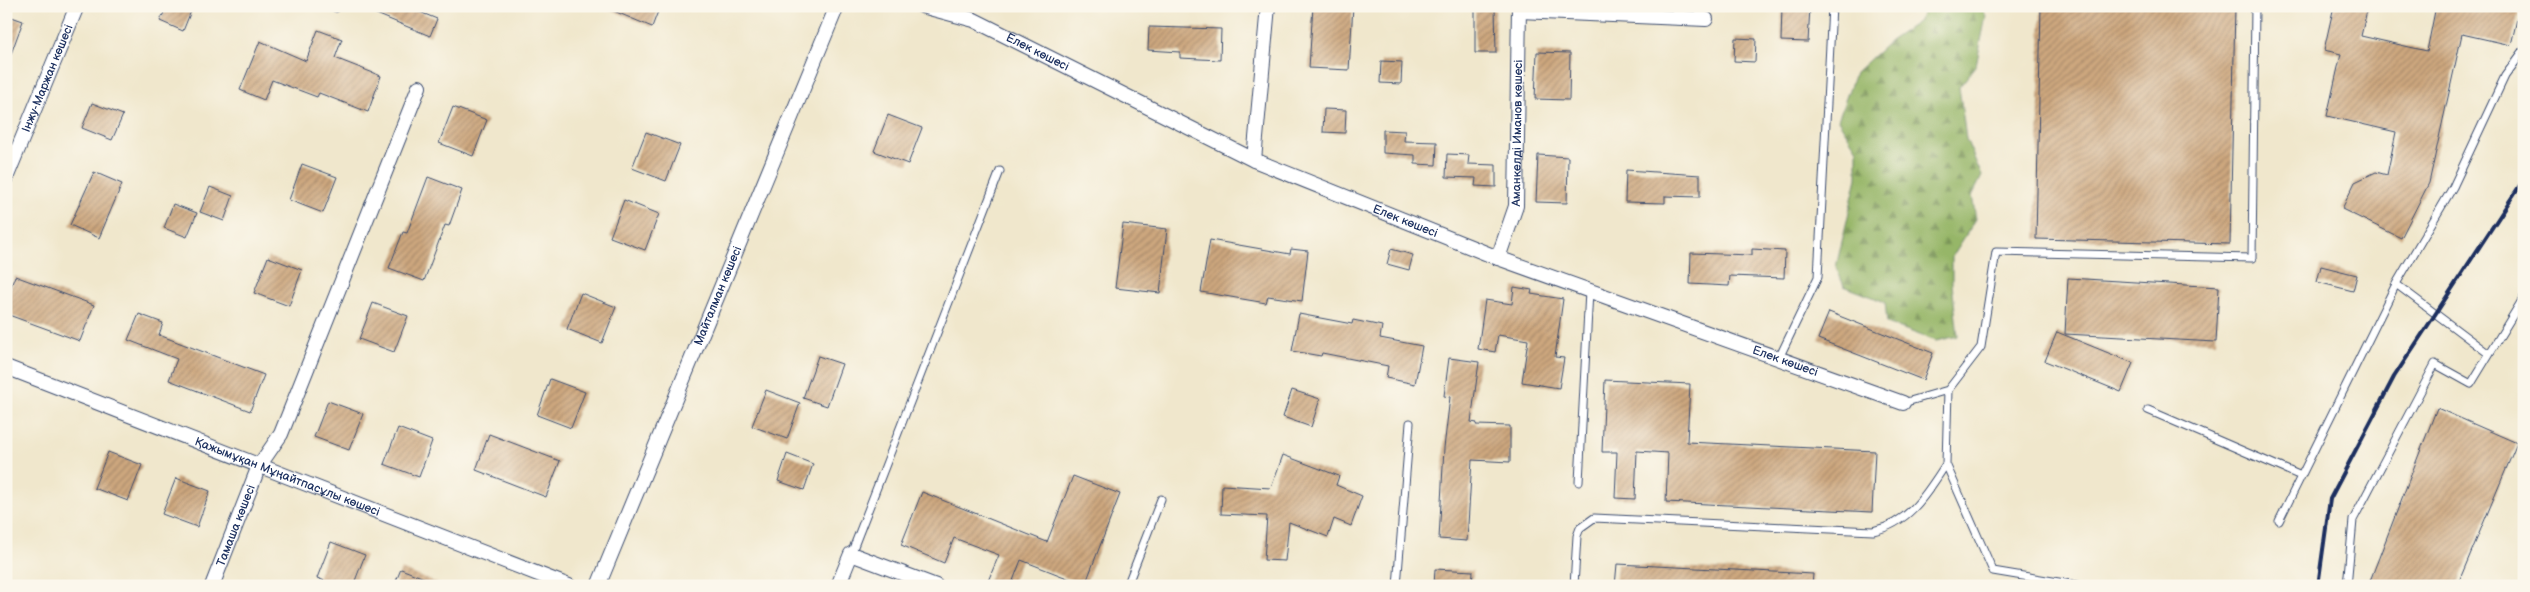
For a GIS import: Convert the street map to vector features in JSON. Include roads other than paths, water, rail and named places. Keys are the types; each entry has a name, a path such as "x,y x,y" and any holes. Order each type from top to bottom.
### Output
{"street":[{"name":"Інжу-Маржан көшесі","path":"6,178 77,6"},
{"name":"Майталман көшесі","path":"598,586 837,6"},
{"name":"Елек көшесі","path":"922,6 975,13 1254,160 1498,258 1903,403"},
{"path":"1254,160 1268,6"},
{"path":"1519,9 1706,19"},
{"name":"Аманкелді Иманов көшесі","path":"1498,258 1516,206 1519,9"},
{"name":"Тамаша көшесі","path":"212,586 260,466 281,434 419,87"},
{"name":"Қажымұқан Мұңайтпасұлы көшесі","path":"6,367 569,586"},
{"path":"838,586 850,554 936,586"}],"lane":[{"path":"1779,358 1818,277 1832,6"},
{"path":"2083,586 1993,571 1946,464 1948,390 1981,347 1996,252 2252,258 2255,6"},
{"path":"2279,521 2396,284 2453,187 2505,76 2524,50"},
{"path":"850,554 1000,171"},
{"path":"2396,284 2490,354"},
{"path":"1579,482 1589,290"},
{"path":"2347,586 2353,520 2435,364 2472,384 2524,297"},
{"path":"1903,403 1948,390"},
{"path":"2148,410 2301,476"},
{"path":"1397,586 1410,423"},
{"path":"1574,586 1576,536 1580,528 1594,518 1874,531 1887,528 1910,514 1946,464"},
{"path":"1127,586 1161,499"}],"railway":[{"path":"2318,586 2330,499 2394,377 2524,179"}]}
